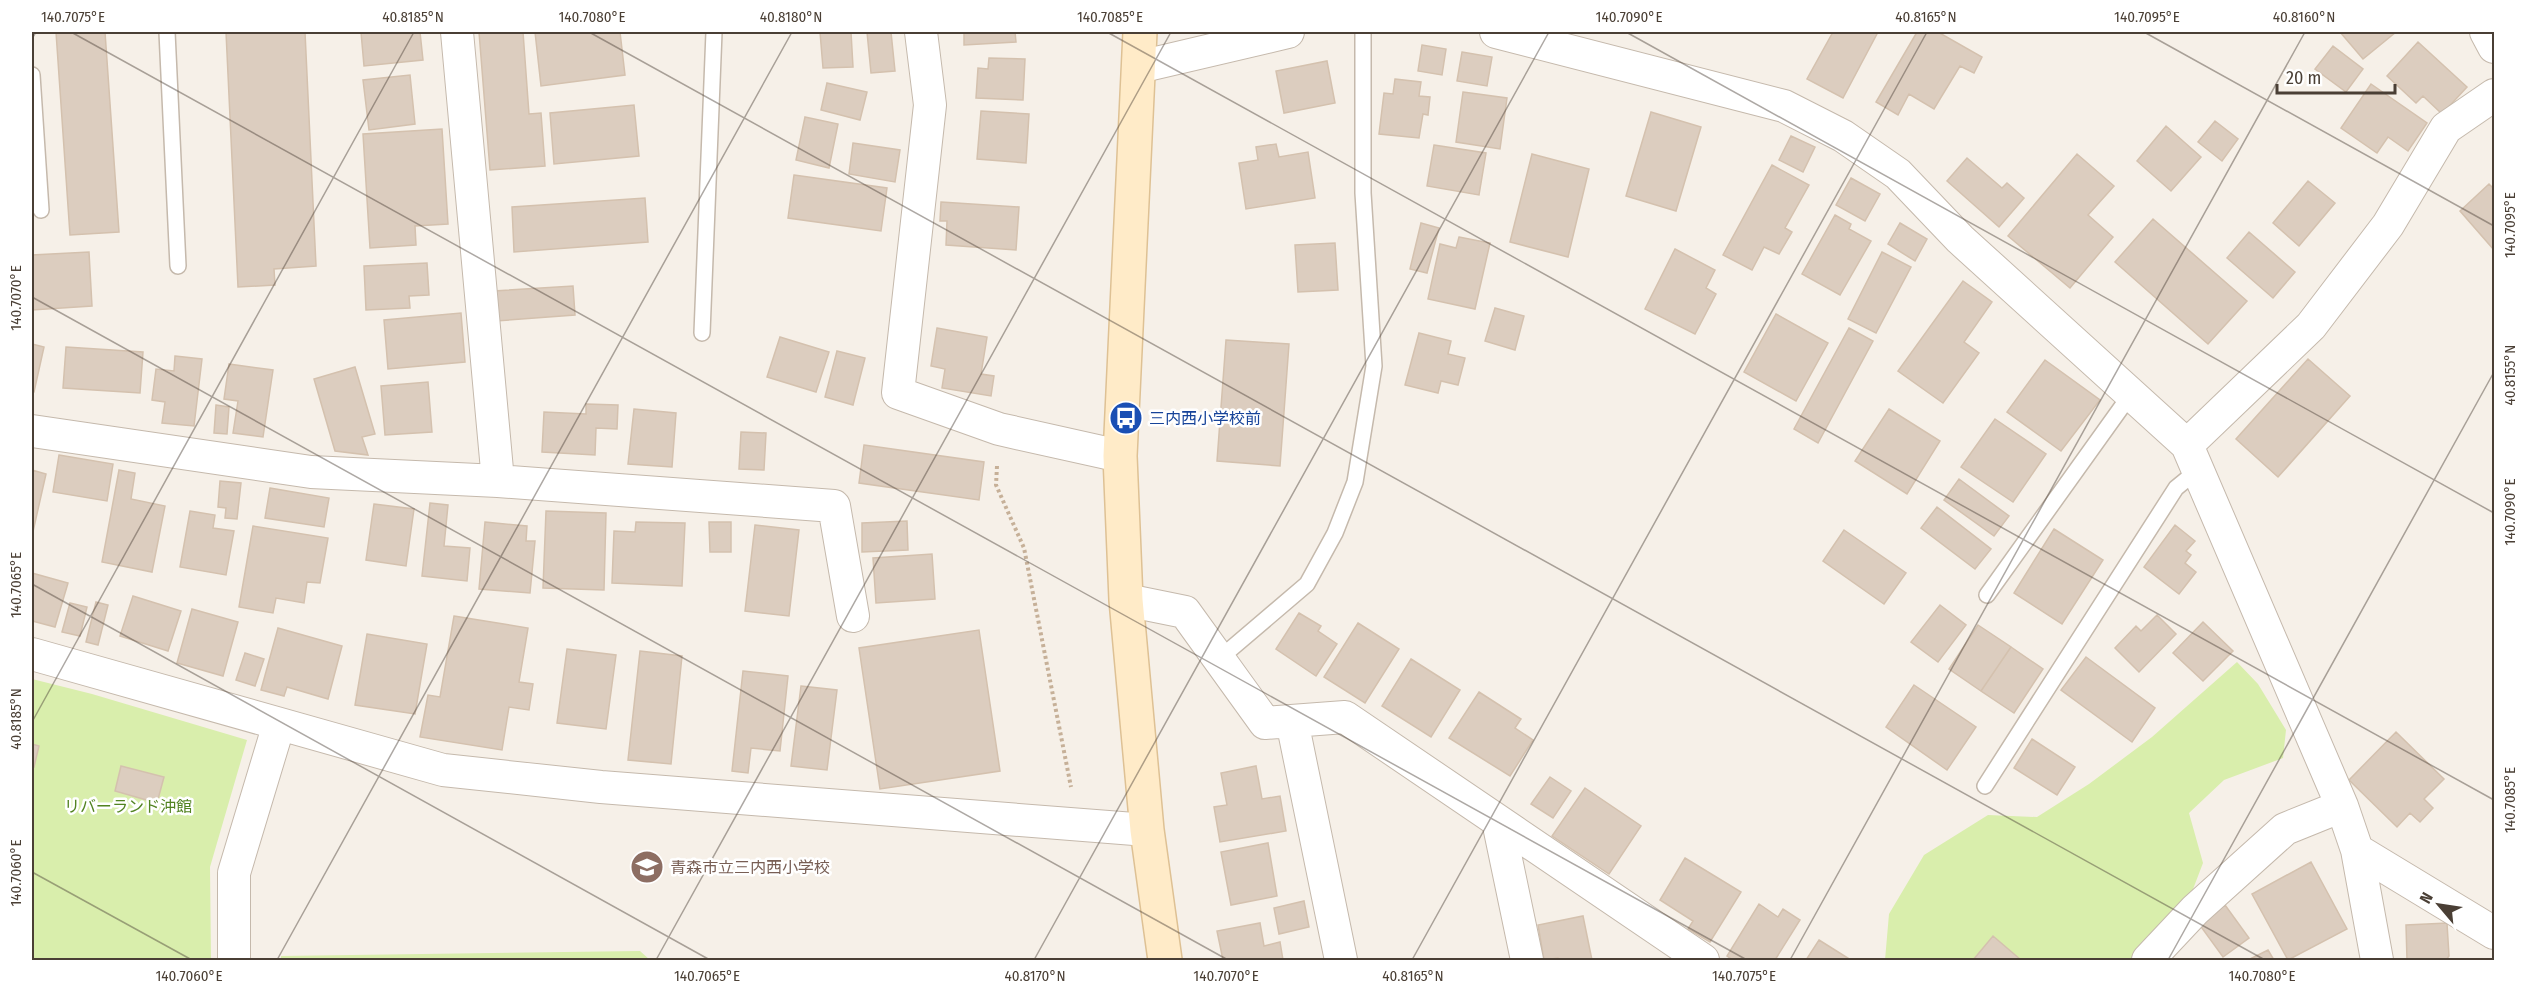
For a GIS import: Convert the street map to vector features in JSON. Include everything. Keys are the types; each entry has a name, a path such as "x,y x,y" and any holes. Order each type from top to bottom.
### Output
{"street":[{"path":"458,32 498,481"},
{"path":"921,32 930,105 898,393 999,429 1120,456"},
{"path":"1140,32 1120,456 1126,600 1147,830 1165,960"},
{"path":"1139,67 1288,32"},
{"path":"1496,32 1784,106 1843,136 1898,174 1960,239 2132,394 2193,458 2342,806 2357,850 2377,960"},
{"path":"2486,32 2494,47"},
{"path":"2193,458 2311,326 2388,225 2446,128 2494,95"},
{"path":"32,431 311,472 498,481 834,506 853,616"},
{"path":"1126,600 1185,612 1265,723 1345,717 1703,960"},
{"path":"32,654 442,770 601,787 1147,830"},
{"path":"1292,721 1341,960"},
{"path":"234,960 234,873 279,724"},
{"path":"2163,953 2195,910 2285,829 2342,806"},
{"path":"1498,821 1527,960"},
{"path":"2357,850 2494,933"}],"lane":[{"path":"166,32 178,266"},
{"path":"702,333 714,32"},
{"path":"1219,659 1306,584 1335,533 1355,482 1374,366 1363,193 1363,32"},
{"path":"32,75 41,210"},
{"path":"1988,595 2132,394"},
{"path":"1985,786 2193,458"}],"path":[{"path":"999,429 996,485 1024,548 1072,788"}],"green space":[{"path":"2237,662 2258,684 2286,730 2283,758 2224,780 2189,813 2203,863 2190,897 2129,960 1885,960 1889,914 1924,855 1988,815 2037,817 2089,784 2152,737"},
{"name":"リバーランド沖館","path":"32,679 92,694 247,740 210,867 211,960 32,960"},
{"path":"640,951 650,960 281,960 281,956"}],"building":[{"path":"56,32 105,32 119,232 70,235"},
{"path":"226,32 305,32 316,266 274,269 275,285 238,287"},
{"path":"361,32 420,32 423,60 364,66"},
{"path":"479,32 523,32 529,114 541,113 545,166 490,170"},
{"path":"535,32 620,32 625,75 541,86"},
{"path":"820,32 851,32 853,67 823,68"},
{"path":"867,32 891,32 895,71 871,73"},
{"path":"964,32 1015,32 1016,42 964,45"},
{"path":"1833,32 1878,32 1843,98 1807,79"},
{"path":"1917,32 1938,32 1982,57 1974,73 1960,66 1934,109 1909,94 1898,115 1876,102"},
{"path":"2340,32 2396,32 2363,59"},
{"path":"2418,42 2467,87 2442,114 2423,96 2416,103 2387,76"},
{"path":"1422,45 1446,49 1442,75 1418,71"},
{"path":"2333,46 2363,69 2346,92 2315,69"},
{"path":"1462,52 1492,57 1487,86 1457,81"},
{"path":"989,58 1025,59 1023,100 976,98 978,68 988,69"},
{"path":"1327,61 1335,103 1284,113 1276,71"},
{"path":"410,75 415,124 369,130 363,80"},
{"path":"1395,79 1421,82 1419,96 1430,97 1428,115 1423,114 1419,138 1379,134 1384,93 1393,94"},
{"path":"827,83 867,92 860,120 821,110"},
{"path":"2371,84 2427,123 2408,151 2388,137 2377,153 2341,128"},
{"path":"1463,92 1507,98 1500,149 1456,142"},
{"path":"634,105 639,156 554,164 550,113"},
{"path":"981,111 1029,114 1026,163 977,159"},
{"path":"1651,112 1701,127 1676,211 1626,196"},
{"path":"805,117 838,124 829,168 796,160"},
{"path":"2215,121 2238,139 2222,161 2198,142"},
{"path":"2166,126 2201,157 2171,191 2137,161"},
{"path":"442,129 448,224 415,226 416,245 370,248 363,134"},
{"path":"1791,136 1815,147 1803,172 1779,160"},
{"path":"853,143 900,150 895,182 849,174"},
{"path":"1276,144 1279,157 1308,152 1315,198 1246,209 1239,163 1258,160 1256,147"},
{"path":"1434,145 1486,153 1479,195 1427,186"},
{"path":"1532,154 1589,169 1568,257 1510,242"},
{"path":"2077,154 2114,186 2088,215 2113,237 2070,288 2008,236"},
{"path":"1967,158 2002,188 2007,183 2024,198 1999,227 1947,181"},
{"path":"1772,165 1809,185 1785,228 1792,232 1779,254 1764,247 1752,270 1723,255"},
{"path":"794,175 887,188 881,231 788,218"},
{"path":"1851,178 1880,194 1865,221 1836,205"},
{"path":"2308,181 2335,203 2299,246 2273,223"},
{"path":"2489,184 2494,189 2494,250 2460,211"},
{"path":"645,198 648,242 514,252 512,207"},
{"path":"941,202 1019,207 1016,250 946,245 947,221 940,221"},
{"path":"1835,215 1851,224 1849,229 1871,241 1840,295 1802,274"},
{"path":"2153,219 2247,301 2208,344 2115,262"},
{"path":"1421,223 1439,228 1427,273 1410,269"},
{"path":"1900,223 1927,239 1915,261 1888,244"},
{"path":"2249,232 2295,272 2273,298 2227,258"},
{"path":"1459,237 1490,243 1475,309 1428,299 1440,244 1456,248"},
{"path":"1335,243 1338,290 1298,292 1295,245"},
{"path":"1675,249 1715,270 1706,288 1716,294 1695,334 1645,309"},
{"path":"89,252 92,306 32,310 32,255"},
{"path":"1882,252 1911,267 1876,333 1848,319"},
{"path":"427,263 429,295 409,296 410,308 366,310 364,266"},
{"path":"1963,281 1992,302 1964,342 1979,353 1943,403 1898,371"},
{"path":"573,286 575,315 496,321 494,291"},
{"path":"1495,308 1524,316 1515,350 1485,341"},
{"path":"461,313 465,362 388,369 384,320"},
{"path":"1776,314 1828,343 1796,401 1744,372"},
{"path":"937,328 987,337 981,374 994,376 991,396 942,388 945,369 931,366"},
{"path":"1849,328 1873,341 1818,443 1794,429"},
{"path":"1419,333 1451,341 1448,354 1465,358 1458,385 1441,381 1438,393 1405,385"},
{"path":"780,337 829,352 816,392 767,377"},
{"path":"1226,340 1289,344 1280,466 1217,461"},
{"path":"32,344 44,347 34,392 32,392"},
{"path":"66,347 143,352 140,393 63,388"},
{"path":"837,351 865,358 853,405 825,397"},
{"path":"175,356 202,359 194,426 162,423 165,402 152,400 156,369 174,371"},
{"path":"2308,359 2350,396 2278,477 2236,439"},
{"path":"2045,360 2100,400 2061,451 2007,412"},
{"path":"229,364 273,370 263,437 233,433 238,401 224,399"},
{"path":"355,367 375,434 362,437 368,455 335,451 314,379"},
{"path":"428,382 432,432 385,435 381,386"},
{"path":"586,404 618,405 617,429 596,428 595,455 542,452 544,412 586,414"},
{"path":"216,405 229,407 227,434 214,433"},
{"path":"634,409 676,413 672,467 628,464"},
{"path":"1889,409 1940,441 1907,494 1855,461"},
{"path":"1995,419 2046,454 2013,502 1961,467"},
{"path":"741,432 766,433 764,470 739,469"},
{"path":"864,445 984,462 979,500 859,483"},
{"path":"59,455 113,464 107,501 53,492"},
{"path":"32,470 46,474 32,536"},
{"path":"119,470 135,473 131,499 165,506 152,572 102,562"},
{"path":"1959,479 2009,516 1994,536 1944,500"},
{"path":"220,481 241,483 237,519 225,518 226,508 218,507"},
{"path":"270,488 329,498 324,527 265,518"},
{"path":"430,503 448,505 444,546 470,548 467,581 422,576"},
{"path":"374,504 414,509 406,566 366,560"},
{"path":"1937,507 1991,549 1975,569 1921,528"},
{"path":"190,511 215,515 213,528 234,531 226,575 180,567"},
{"path":"546,511 606,513 604,590 543,588"},
{"path":"907,521 908,550 862,552 862,523"},
{"path":"485,522 527,526 526,541 535,541 530,593 479,589"},
{"path":"636,522 685,523 682,586 612,583 614,531 635,532"},
{"path":"709,522 731,522 731,552 710,552"},
{"path":"755,525 799,530 789,616 745,611"},
{"path":"2175,525 2195,541 2186,551 2191,555 2185,563 2196,572 2179,594 2144,567"},
{"path":"253,526 328,538 320,583 307,582 304,603 276,598 273,613 239,607"},
{"path":"2054,529 2103,560 2062,624 2014,593"},
{"path":"1844,530 1906,573 1884,604 1823,561"},
{"path":"932,554 935,599 876,603 873,558"},
{"path":"32,573 68,583 55,627 32,621"},
{"path":"133,596 181,611 168,651 120,636"},
{"path":"96,602 108,605 98,645 86,642"},
{"path":"70,603 87,607 80,636 62,632"},
{"path":"1940,605 1966,625 1938,662 1911,642"},
{"path":"192,609 238,622 223,676 177,663"},
{"path":"1299,613 1321,626 1318,631 1337,644 1316,676 1276,649"},
{"path":"2157,615 2176,634 2139,672 2115,648 2136,626 2141,631"},
{"path":"454,616 528,628 519,682 533,684 529,710 509,707 502,750 420,737 428,695 440,697"},
{"path":"2203,622 2233,651 2203,681 2173,653"},
{"path":"1358,623 1399,649 1365,703 1324,677"},
{"path":"1978,625 2011,647 1981,691 1949,669"},
{"path":"278,628 342,646 328,699 287,687 284,696 261,690"},
{"path":"979,630 1000,771 880,789 859,648"},
{"path":"367,634 427,644 415,714 355,705"},
{"path":"2011,647 2043,669 2014,713 1981,691"},
{"path":"567,649 616,655 606,729 557,723"},
{"path":"640,651 682,656 671,764 628,760"},
{"path":"245,653 264,659 255,686 236,680"},
{"path":"2086,657 2155,708 2132,742 2061,690"},
{"path":"1411,659 1460,690 1431,737 1382,706"},
{"path":"743,671 788,676 780,751 751,748 748,773 732,771"},
{"path":"1914,685 1976,727 1947,770 1886,727"},
{"path":"801,686 837,690 827,770 791,766"},
{"path":"1479,692 1521,719 1515,728 1533,740 1510,776 1449,738"},
{"path":"2396,732 2444,779 2424,799 2433,808 2420,822 2410,813 2397,827 2349,780"},
{"path":"2032,739 2075,767 2057,795 2014,768"},
{"path":"32,744 39,746 34,767 32,766"},
{"path":"121,766 164,777 157,803 115,791"},
{"path":"1256,766 1262,799 1280,796 1286,831 1220,842 1214,807 1227,805 1221,773"},
{"path":"1550,777 1571,791 1553,818 1531,804"},
{"path":"1585,788 1641,826 1609,874 1552,836"},
{"path":"1268,843 1277,896 1231,905 1221,852"},
{"path":"1685,858 1741,892 1710,942 1688,929 1693,921 1660,900"},
{"path":"2311,862 2347,929 2288,960 2252,894"},
{"path":"1304,901 1309,927 1279,934 1274,908"},
{"path":"1759,904 1778,917 1783,909 1800,920 1775,960 1733,960 1727,956"},
{"path":"2225,905 2249,938 2223,957 2199,924"},
{"path":"1583,916 1592,960 1559,960 1558,958 1544,960 1538,925"},
{"path":"1260,923 1264,946 1280,942 1283,960 1223,960 1217,931"},
{"path":"2447,923 2449,956 2446,960 2407,960 2406,925"},
{"path":"1993,936 2021,960 1973,960"},
{"path":"1819,940 1851,960 1806,960"},
{"path":"2268,950 2274,960 2248,960"}],"place":[{"name":"三内西小学校前","path":"1126,418"},
{"name":"青森市立三内西小学校","path":"647,867"}]}
